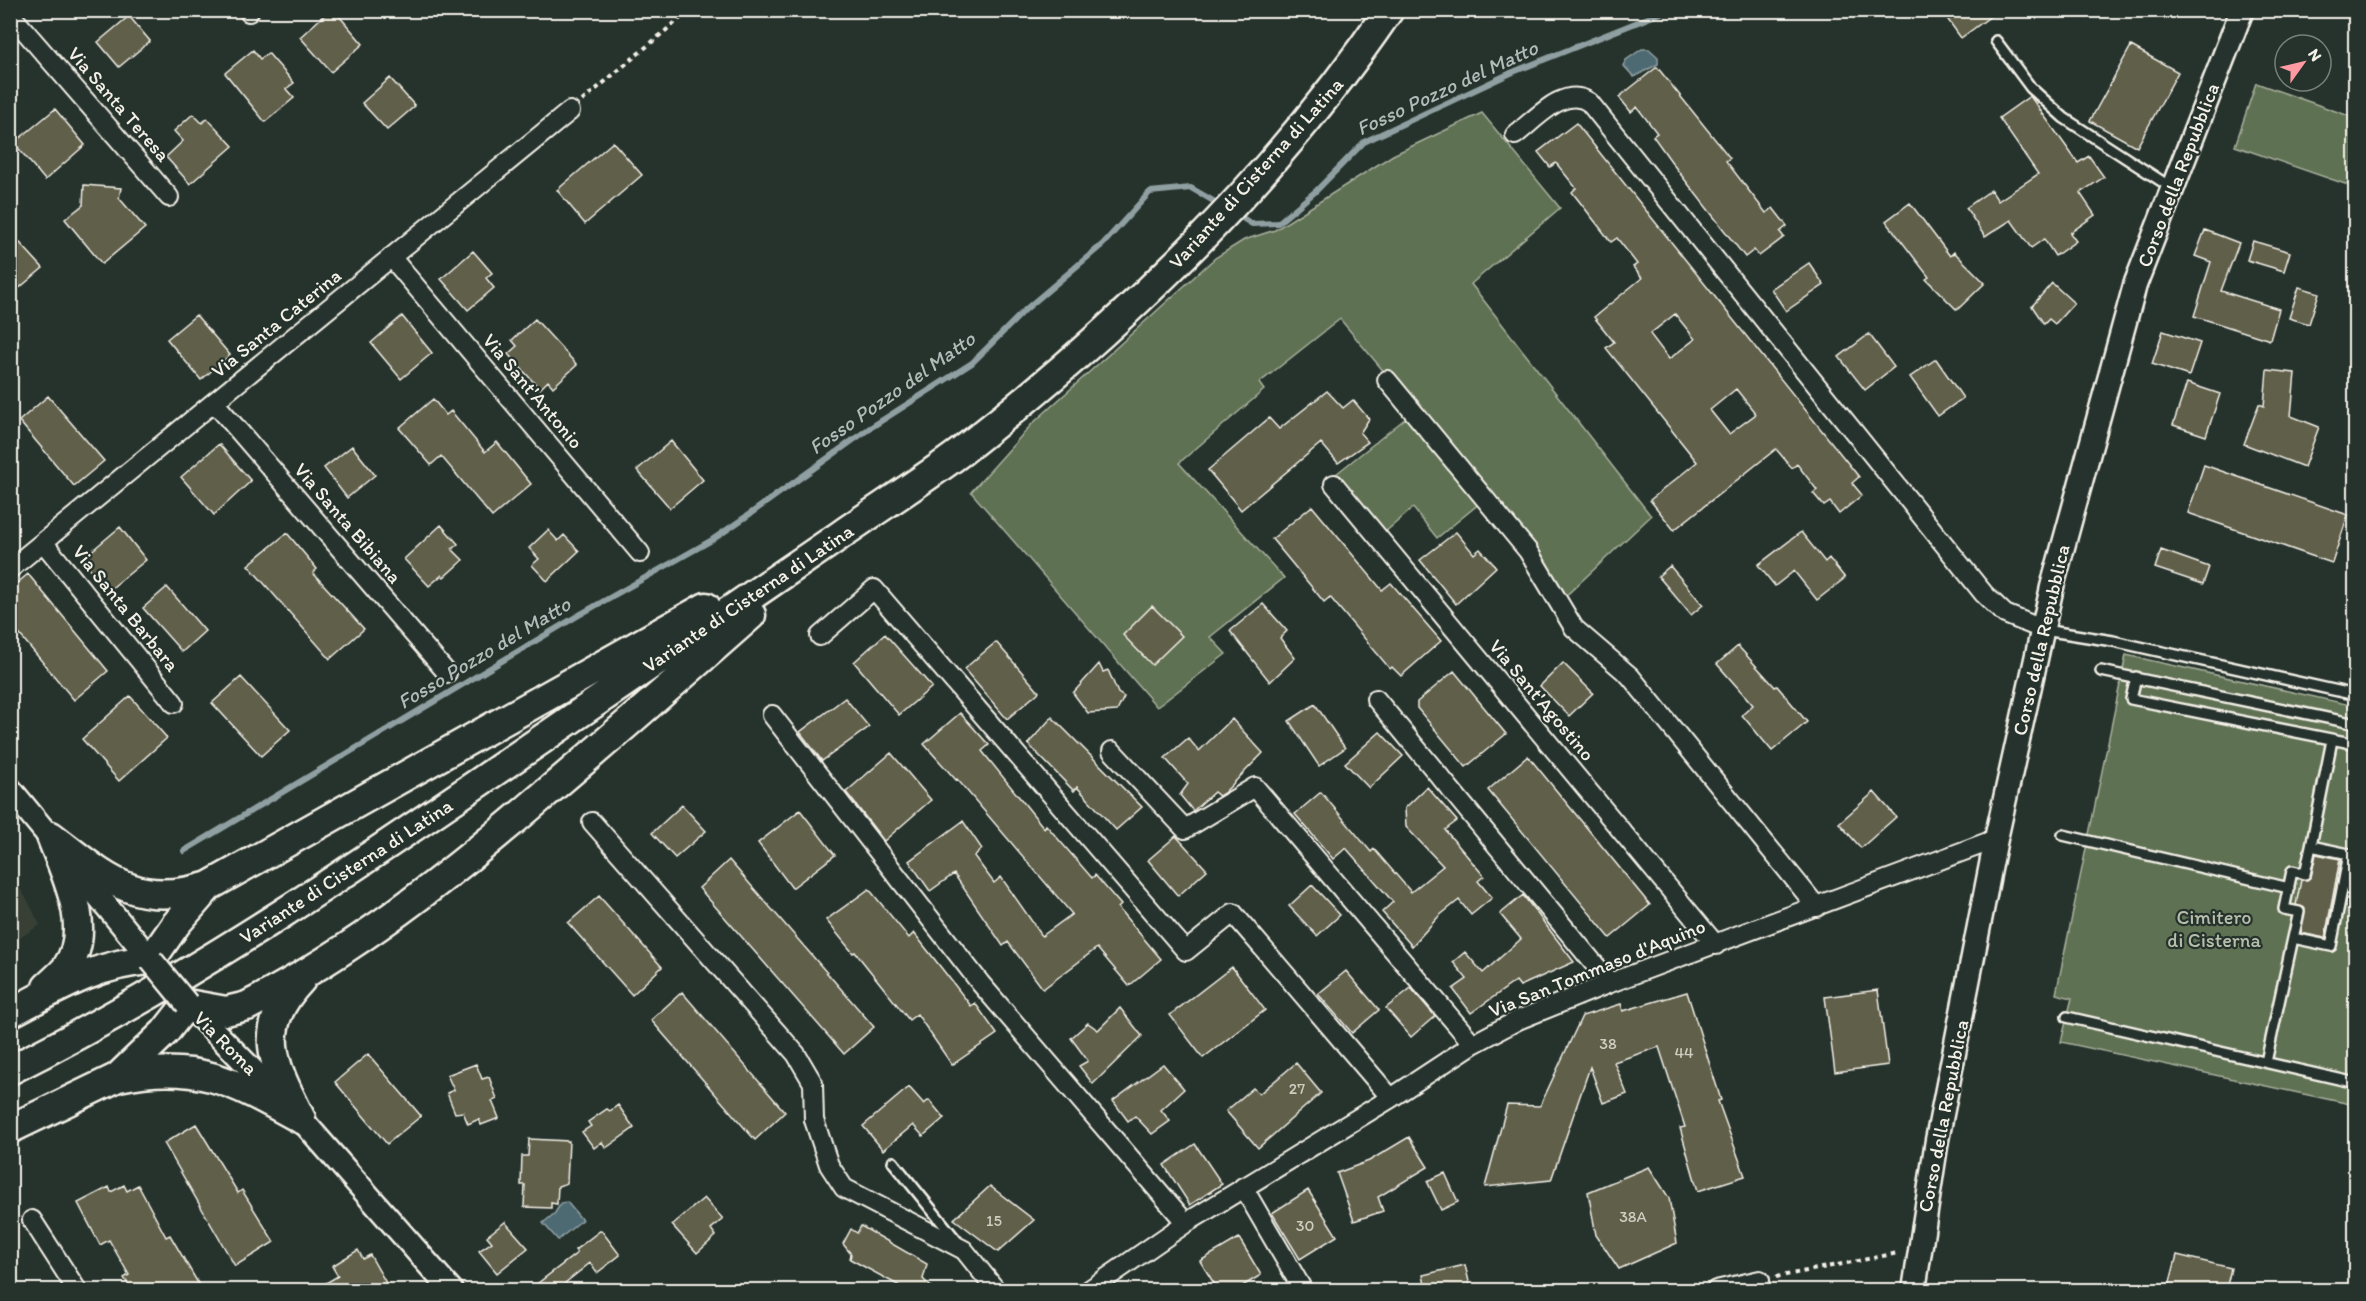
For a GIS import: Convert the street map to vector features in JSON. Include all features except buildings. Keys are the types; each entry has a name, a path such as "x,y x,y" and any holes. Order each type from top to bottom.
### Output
{"main road":[{"name":"Variante di Cisterna di Latina","path":"10,1070 168,984 310,897 957,454 1061,371 1191,251 1253,183 1331,91 1389,10"},
{"path":"51,836 107,878 130,889 150,894 179,895 209,886 562,686 847,530"},
{"path":"118,1077 165,1032 187,1004 219,1011 240,1008 314,966 389,919 465,862 610,739 847,530"},
{"path":"21,1008 67,967 75,950 78,933 73,900 51,836"},
{"path":"21,1008 97,970 122,962 151,960 176,924 209,886"},
{"path":"301,1119 276,1064 271,1036 275,1018 285,1000 314,966"},
{"path":"10,1129 118,1077 166,1069 194,1071 233,1083 301,1119"}],"street":[{"name":"Corso della Repubblica","path":"1914,1290 1937,1140 1996,839 2042,629 2117,344 2135,285 2242,10"},
{"name":"Via Santa Teresa","path":"10,14 169,197"},
{"path":"1515,135 1561,100 1574,96 1589,102 1984,594 2005,614 2042,629"},
{"name":"Via Santa Caterina","path":"10,569 570,111"},
{"name":"Via Sant'Antonio","path":"391,257 640,553"},
{"path":"1387,380 1528,551 1546,578 1561,610 1574,628 1635,681 1817,907"},
{"name":"Via Santa Bibiana","path":"214,402 447,673"},
{"name":"Via Sant'Agostino","path":"1334,484 1716,945"},
{"name":"Via Santa Barbara","path":"43,542 174,703"},
{"path":"820,636 874,589 1186,951 1233,913 1391,1098"},
{"path":"1376,699 1610,983"},
{"path":"772,715 981,984 1186,1222"},
{"path":"1112,750 1185,829 1255,787 1473,1044"},
{"name":"Via Roma","path":"10,789 187,1004 301,1119 451,1290"},
{"path":"592,822 796,1054 813,1083 814,1120 829,1165 844,1188 964,1250 996,1290"},
{"name":"Via San Tommaso d'Aquino","path":"1089,1290 1186,1222 1391,1098 1473,1044 1518,1020 1610,983 1996,839"},
{"path":"1243,1188 1303,1290"},
{"path":"32,1220 77,1290"},
{"path":"1716,1290 1760,1280"}],"lane":[{"path":"1996,41 2031,88 2064,118 2172,188"},
{"path":"2042,629 2113,641 2355,695"},
{"path":"2101,671 2355,724"},
{"path":"2136,677 2131,699 2355,744"},
{"path":"2266,1062 2299,912 2284,909 2292,871 2305,874 2332,740"},
{"path":"2063,836 2289,888"},
{"path":"2293,938 2331,946 2349,854 2311,846"},
{"path":"2067,1017 2355,1083"},
{"path":"893,1162 964,1250"}],"path":[{"path":"570,111 690,10"},
{"path":"1760,1280 1920,1248"}],"shaded area":[{"path":"11,876 27,899 40,925 11,943"}],"green space":[{"path":"2256,83 2273,89 2273,93 2284,93 2355,118 2355,172 2351,186 2235,146"},
{"path":"1482,113 1560,208 1471,284 1651,516 1555,606 1539,574 1480,503 1437,538 1413,508 1384,533 1336,474 1416,410 1340,319 1259,383 1264,390 1179,463 1284,578 1210,637 1226,654 1157,707 971,492 1032,424 1215,258 1244,240 1275,230 1393,155"},
{"name":"Cimitero di Cisterna","path":"2126,655 2355,706 2355,1105 2061,1042 2072,998 2056,994"}],"water":[{"path":"1642,49 1649,49 1658,57 1658,64 1634,77 1624,66 1626,60"},
{"path":"567,1202 582,1220 558,1240 543,1223 555,1213 561,1203"}],"waterway":[{"name":"Fosso Pozzo del Matto","path":"1236,214 1252,224 1278,223 1316,191 1364,142 1513,72 1668,10"},
{"name":"Fosso Pozzo del Matto","path":"184,851 579,615 712,540 870,428 972,363 1026,309 1103,244 1150,192 1191,188 1222,206"}]}
